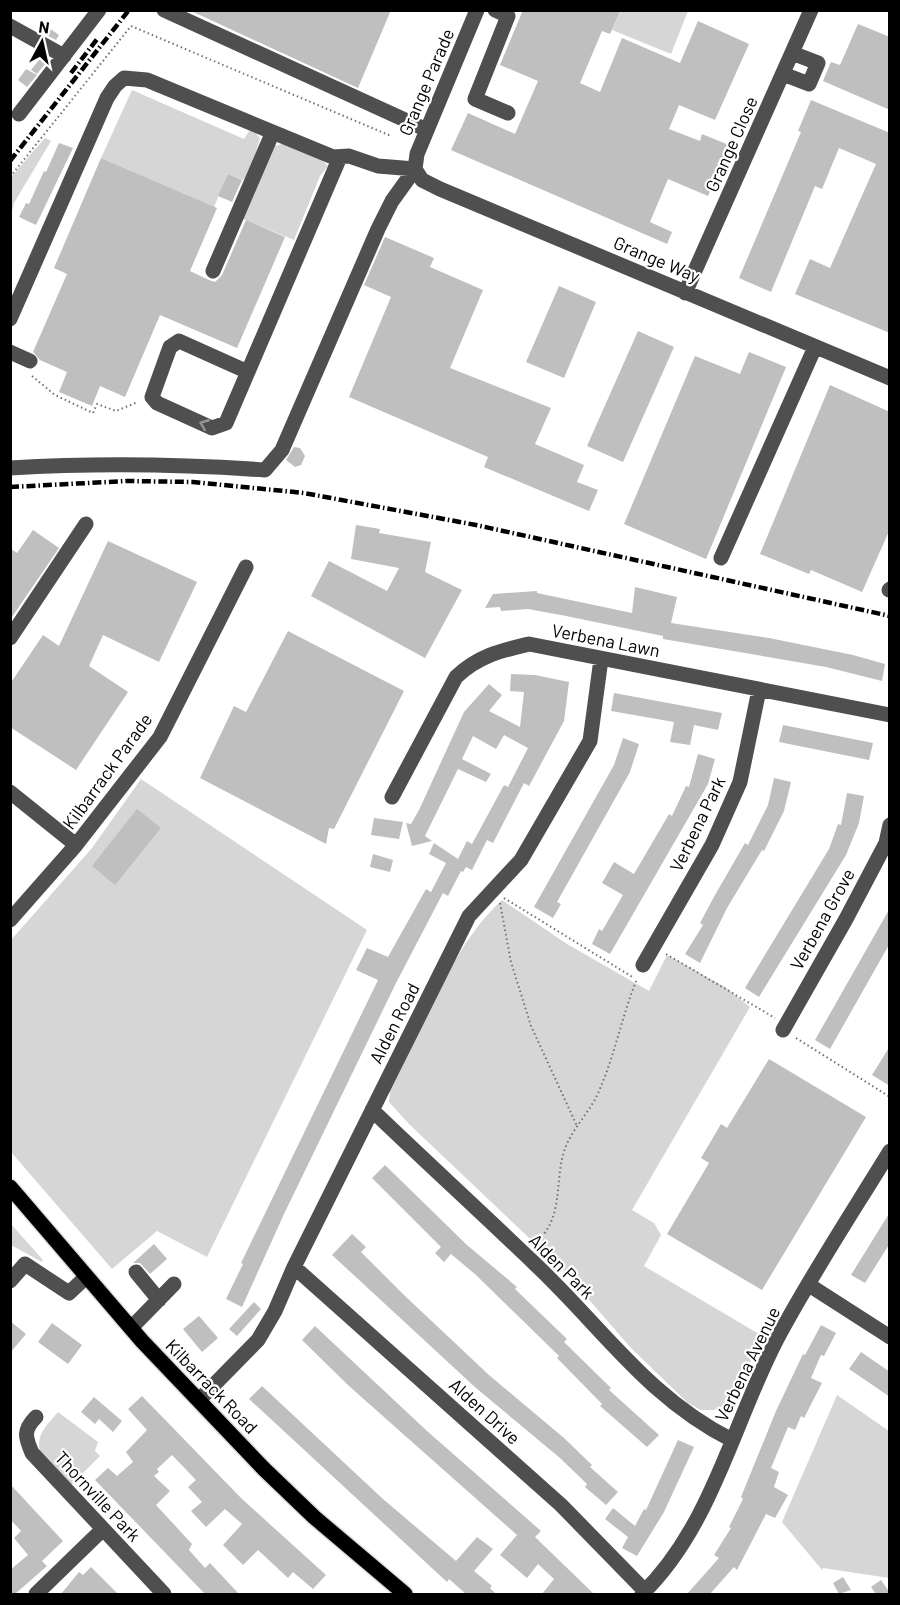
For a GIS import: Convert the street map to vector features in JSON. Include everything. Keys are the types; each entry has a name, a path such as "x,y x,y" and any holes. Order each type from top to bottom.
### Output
{"main road":[{"name":"Kilbarrack Road","path":"10,1187 131,1328 289,1493 405,1594"}],"street":[{"path":"19,114 99,10"},
{"path":"164,10 427,130"},
{"name":"Grange Parade","path":"415,169 417,154 477,10"},
{"path":"495,10 508,16 475,99 508,113"},
{"name":"Grange Close","path":"685,293 812,10"},
{"path":"10,26 64,56"},
{"path":"783,74 809,84 818,63 792,53"},
{"path":"10,319 107,98 124,78 147,80 315,151 340,158 350,156 378,166 415,169"},
{"path":"213,271 272,134"},
{"path":"248,372 179,341 170,347 152,397 157,403 212,428 226,423 248,372 340,158"},
{"path":"10,468 86,463 181,464 265,470 282,450 378,229 392,201 415,169"},
{"name":"Grange Way","path":"415,169 422,180 440,189 890,378"},
{"path":"721,558 815,347"},
{"path":"10,352 30,361"},
{"path":"10,638 86,524"},
{"name":"Kilbarrack Parade","path":"10,920 76,845 160,737 246,567"},
{"name":"Verbena Lawn","path":"392,797 456,677 472,662 488,654 529,644 890,715"},
{"name":"Alden Road","path":"200,1399 258,1340 275,1311 294,1267 469,916 495,891 521,860 590,741 602,659"},
{"name":"Verbena Park","path":"643,965 712,845 740,782 759,690"},
{"path":"10,792 76,845"},
{"name":"Verbena Grove","path":"783,1030 886,843 890,825"},
{"name":"Alden Park","path":"372,1110 536,1264 645,1380 688,1416 732,1440"},
{"name":"Verbena Avenue","path":"644,1593 672,1561 694,1525 777,1340 890,1151"},
{"path":"10,1281 25,1264 69,1293 86,1277"},
{"name":"Alden Drive","path":"294,1267 561,1505 644,1593"},
{"path":"136,1272 159,1300"},
{"path":"131,1328 174,1284"},
{"path":"809,1285 890,1337"},
{"name":"Thornville Park","path":"36,1417 27,1426 25,1436 32,1453 164,1594"},
{"path":"36,1594 102,1530"}],"path":[{"path":"30,361 25,372 40,380 55,395 93,413 97,404 116,411 152,397"},
{"path":"495,891 501,906 511,962 531,1026 577,1126"},
{"path":"495,891 637,980 599,1094 577,1126 563,1154 557,1208 545,1235 535,1244 536,1264"},
{"path":"654,946 774,1018 783,1030 890,1097"}],"shaded area":[{"path":"621,11 688,11 671,54 612,30"},
{"path":"132,90 244,139 251,128 260,138 250,172 243,180 228,174 214,207 101,158"},
{"path":"45,138 51,141 14,203 11,216 11,177"},
{"path":"285,143 319,157 328,166 320,176 294,240 243,219 271,147"},
{"path":"141,779 367,930 207,1257 157,1231 112,1269 11,1152 11,940 92,848"},
{"path":"502,900 567,944 649,991 667,955 725,987 750,1007 632,1210 654,1223 661,1235 644,1266 764,1337 728,1404 714,1410 701,1410 688,1403 630,1347 566,1273 409,1124 389,1102 390,1091 439,990 468,941"},
{"path":"10,1223 43,1260 42,1262 11,1245"},
{"path":"837,1395 889,1431 889,1578 823,1568 822,1570 782,1522"},
{"path":"58,1412 98,1442 95,1451 100,1456 71,1485 41,1454 39,1448 40,1436"}],"building":[{"path":"189,10 391,10 358,88"},
{"path":"523,10 621,10 610,34 602,31 580,83 600,92 622,38 680,63 698,21 749,44 715,120 679,105 669,129 700,141 702,134 729,145 708,196 668,179 650,222 672,232 667,244 451,150 468,113 515,134 538,81 500,65"},
{"path":"42,23 59,35 56,40 37,30"},
{"path":"858,24 890,37 890,110 823,81 831,62 840,65"},
{"path":"43,55 49,59 37,74 31,70"},
{"path":"26,69 37,75 27,87 18,80"},
{"path":"811,100 890,133 890,333 795,294 810,259 830,268 876,164 839,148 822,189 815,186 771,292 739,278 801,132 798,131"},
{"path":"59,143 73,148 36,225 19,217 26,203 29,204"},
{"path":"101,158 217,208 190,271 209,280 215,282 222,275 246,220 285,237 237,348 160,315 125,397 100,386 92,406 59,392 67,372 40,360 33,352 67,274 54,268"},
{"path":"228,174 242,180 232,202 218,196"},
{"path":"385,237 434,258 430,267 483,290 450,368 551,408 535,444 584,465 577,482 598,490 589,511 484,467 488,457 349,397 391,297 364,285"},
{"path":"559,286 596,302 564,378 526,362"},
{"path":"638,331 674,347 623,462 587,446"},
{"path":"749,352 786,367 706,559 624,524 695,356 740,374"},
{"path":"830,385 890,412 890,529 862,592 811,570 809,574 760,554"},
{"path":"294,447 300,448 305,456 301,465 295,467 286,460"},
{"path":"356,525 380,529 379,533 431,542 425,572 462,590 425,658 311,596 329,561 387,591 399,568 351,559"},
{"path":"33,530 59,548 10,620 10,548 17,553"},
{"path":"108,541 197,582 159,662 103,635 89,666 128,692 76,770 10,727 10,684 43,635 59,646"},
{"path":"635,587 677,597 671,623 769,638 853,655 885,664 882,681 826,667 663,639 663,636 528,609 501,611 500,607 485,608 493,594 537,591 537,593 632,613"},
{"path":"288,631 404,691 334,829 329,828 326,844 200,778 234,706 246,712"},
{"path":"511,674 535,675 569,682 564,721 529,786 524,783 493,843 487,840 472,870 466,867 463,872 461,871 448,896 443,893 396,983 284,1214 242,1307 226,1299 243,1264 241,1263 378,980 356,970 367,948 388,957 426,889 431,892 446,863 429,854 434,843 458,859 467,841 472,844 504,785 508,787 528,748 504,735 496,749 473,736 462,759 491,774 486,782 458,769 425,836 432,841 412,846 406,823 411,824 419,810 464,712 489,684 502,695 489,711 520,727 524,692 510,691"},
{"path":"614,693 722,713 718,730 694,725 690,745 670,742 674,722 611,711"},
{"path":"783,725 873,743 869,760 779,742"},
{"path":"623,738 639,744 630,772 557,902 561,904 553,918 534,907 614,765"},
{"path":"698,754 715,759 708,784 610,954 592,944 599,929 602,931 623,895 602,883 614,862 634,874 669,814 672,816 686,786 689,787"},
{"path":"774,778 791,782 784,811 764,851 762,850 727,908 700,963 685,954 703,925 700,923 745,843 748,845 768,805"},
{"path":"847,793 864,796 859,823 846,855 759,997 745,988 829,849 838,824 841,825"},
{"path":"137,809 161,828 115,885 92,866"},
{"path":"374,818 403,822 399,839 371,835"},
{"path":"373,854 393,860 390,872 370,867"},
{"path":"890,908 890,943 830,1049 815,1040"},
{"path":"890,1046 890,1086 872,1075"},
{"path":"769,1059 866,1117 762,1290 667,1234 709,1163 701,1158 721,1124 727,1128"},
{"path":"385,1165 467,1245 517,1287 515,1289 567,1339 564,1342 611,1388 609,1390 659,1435 647,1447 600,1406 602,1404 557,1358 559,1356 476,1275 451,1254 444,1262 435,1253 441,1247 372,1178"},
{"path":"890,1212 890,1243 865,1283 851,1275"},
{"path":"352,1234 366,1247 361,1252 405,1296 489,1375 564,1438 592,1465 590,1467 618,1492 606,1505 585,1487 587,1484 560,1458 476,1388 332,1255"},
{"path":"154,1244 167,1259 150,1274 140,1263 133,1263"},
{"path":"254,1302 261,1309 237,1336 229,1329"},
{"path":"199,1316 218,1338 202,1352 183,1329"},
{"path":"10,1321 26,1334 10,1353"},
{"path":"52,1323 82,1345 68,1364 38,1342"},
{"path":"821,1325 836,1333 824,1356 821,1355 811,1378 822,1383 804,1418 801,1416 795,1430 788,1427 771,1468 779,1472 774,1487 788,1495 775,1518 766,1514 737,1570 734,1567 710,1594 687,1594 719,1558 714,1555 731,1528 729,1527 743,1499 741,1497 776,1411 803,1354 805,1355"},
{"path":"315,1326 427,1431 541,1531 535,1537 594,1594 542,1594 554,1579 538,1564 527,1578 500,1555 517,1535 349,1386 302,1340"},
{"path":"861,1352 890,1372 890,1397 849,1369"},
{"path":"262,1386 383,1499 456,1561 477,1537 493,1549 474,1571 492,1586 490,1588 496,1594 466,1594 449,1579 447,1582 249,1399"},
{"path":"142,1396 242,1499 326,1575 313,1589 293,1572 288,1578 258,1550 243,1565 223,1545 242,1524 225,1509 206,1527 191,1511 202,1502 188,1487 196,1480 172,1455 157,1469 159,1472 154,1476 170,1491 156,1505 192,1544 189,1550 205,1568 210,1563 239,1594 205,1594 95,1480 108,1468 117,1476 133,1462 126,1452 147,1430 128,1409"},
{"path":"94,1397 122,1421 113,1432 99,1419 95,1424 81,1412"},
{"path":"678,1440 694,1447 664,1512 637,1556 622,1548 628,1537 605,1519 613,1508 635,1526 644,1509 646,1510"},
{"path":"10,1484 63,1541 42,1561 47,1566 15,1594 10,1594 10,1570 28,1555 14,1538 21,1531 10,1519"},
{"path":"91,1567 118,1594 61,1594 79,1572 83,1575"},
{"path":"843,1577 851,1590 839,1594 833,1583"},
{"path":"881,1580 890,1594 876,1594 871,1587"}],"railway":[{"path":"10,161 129,10"},
{"path":"71,73 98,38"},
{"path":"10,487 127,481 193,482 304,493 476,525 890,616"}]}
